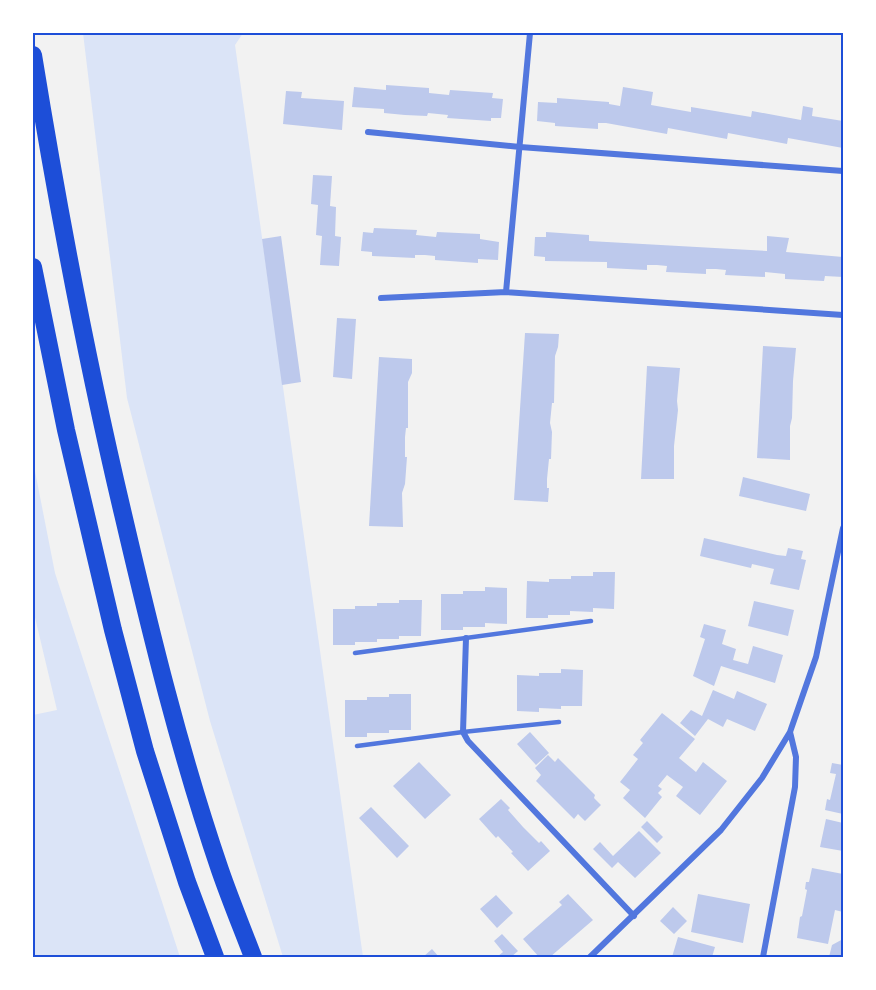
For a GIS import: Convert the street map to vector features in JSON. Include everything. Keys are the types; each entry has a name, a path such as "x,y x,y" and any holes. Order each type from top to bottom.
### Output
{"highway":[{"path":"33,56 75,293 149,628 180,743 214,849 253,957"},
{"path":"33,267 66,430 113,630 145,751 187,882 215,957"}],"street":[{"path":"506,292 530,33"},
{"path":"368,132 520,147 843,171"},
{"path":"381,297 506,292 843,315"},
{"path":"590,957 721,830 762,778 790,732 816,657 843,528"},
{"path":"466,638 463,732 468,741 634,916"},
{"path":"763,957 795,787 796,757 790,732"}],"lane":[{"path":"355,653 591,621"},
{"path":"357,746 559,722"}],"shaded area":[{"path":"83,33 243,33 235,45 363,957 283,957 210,721 127,398"},
{"path":"33,461 55,573 180,957 33,957 33,715 57,710 33,609"}],"building":[{"path":"386,85 429,88 429,93 449,95 450,90 493,93 492,98 503,99 501,118 491,118 491,121 447,118 448,115 428,113 427,116 405,115 384,113 384,109 352,107 354,87 386,90"},
{"path":"623,87 653,92 651,105 691,112 691,107 751,117 752,111 801,120 803,106 813,108 812,116 843,121 843,148 788,138 787,144 728,133 727,139 668,128 667,134 606,123 598,123 598,129 555,126 555,123 537,121 538,102 557,103 557,98 609,102 609,104 620,106"},
{"path":"286,91 302,92 301,98 344,101 342,130 283,124"},
{"path":"313,175 332,176 330,206 336,207 335,236 341,237 339,266 320,265 322,236 316,235 318,205 311,204"},
{"path":"374,228 417,230 416,235 436,237 437,232 480,234 480,239 499,242 498,260 478,259 478,263 435,260 435,256 425,255 415,255 415,258 372,256 372,252 361,251 363,232 373,233"},
{"path":"546,232 589,235 589,241 767,251 767,236 789,238 786,252 843,257 843,277 825,276 824,281 785,279 785,274 765,272 765,277 725,275 726,270 716,269 706,269 706,274 666,272 667,266 657,265 647,265 647,270 607,268 607,262 545,261 545,257 534,256 535,237 546,237"},
{"path":"281,236 301,382 282,385 262,239"},
{"path":"337,318 356,319 352,379 333,377"},
{"path":"525,333 559,334 555,356 554,403 552,403 550,423 552,432 551,459 549,459 547,479 548,502 514,500"},
{"path":"763,346 796,348 790,426 790,460 757,458"},
{"path":"379,357 412,359 412,373 408,382 405,484 402,493 403,527 369,526"},
{"path":"647,366 680,368 674,479 641,479"},
{"path":"743,477 810,494 806,511 739,496"},
{"path":"704,538 777,555 786,556 788,548 803,551 801,559 806,560 799,590 770,584 774,569 752,564 751,568 700,556"},
{"path":"593,572 615,572 614,609 593,608 593,612 570,611 570,615 526,618 527,581 549,582 549,579 571,579 571,576 593,576"},
{"path":"485,587 507,588 507,624 485,623 485,627 441,630 441,594 485,591"},
{"path":"399,600 422,600 421,636 377,639 377,642 355,642 355,645 333,645 333,609 377,606 377,603 399,603"},
{"path":"754,601 794,610 788,636 748,626"},
{"path":"704,624 726,630 722,644 736,649 733,660 748,664 753,646 783,655 775,683 721,666 714,686 693,676 705,639 700,637"},
{"path":"561,669 583,670 582,706 561,706 561,709 539,708 539,712 517,711 517,675 539,676 539,673 561,673"},
{"path":"713,690 734,699 737,691 767,704 755,731 727,719 723,727 708,719 695,736 680,723 691,710 702,716"},
{"path":"389,694 411,694 411,730 367,733 367,737 345,737 345,700 389,697"},
{"path":"662,713 695,739 679,758 696,772 703,762 727,781 700,815 676,796 683,787 667,775 658,786 662,789 658,793 662,797 645,818 623,798 630,790 620,782 638,759 633,755 643,743 640,740"},
{"path":"530,732 549,753 536,765 517,744"},
{"path":"548,755 555,762 558,758 595,795 594,798 601,805 585,821 578,814 574,819 536,781 541,775 535,768"},
{"path":"419,762 451,795 425,819 393,786"},
{"path":"832,763 843,765 843,814 825,810 827,799 830,800 836,774 830,773"},
{"path":"501,799 523,827 550,851 528,871 498,836 496,838 479,819"},
{"path":"371,807 409,846 397,858 359,818"},
{"path":"826,819 843,823 843,851 820,847"},
{"path":"647,821 663,837 657,843 641,827"},
{"path":"639,831 661,853 635,878 618,862 612,868 593,849 600,842 613,856"},
{"path":"812,868 843,874 843,912 835,910 828,944 797,938 807,890 805,889 806,882 809,882"},
{"path":"568,894 593,920 550,957 539,957 523,939 562,905 559,902"},
{"path":"698,894 750,904 743,943 691,932"},
{"path":"496,895 513,913 497,928 480,909"},
{"path":"673,907 687,921 674,934 660,921"},
{"path":"502,934 518,951 511,957 497,957 503,952 494,941"},
{"path":"678,937 715,947 712,957 672,957"},
{"path":"843,939 843,957 829,957 832,945"},
{"path":"432,949 439,957 423,957"}]}
